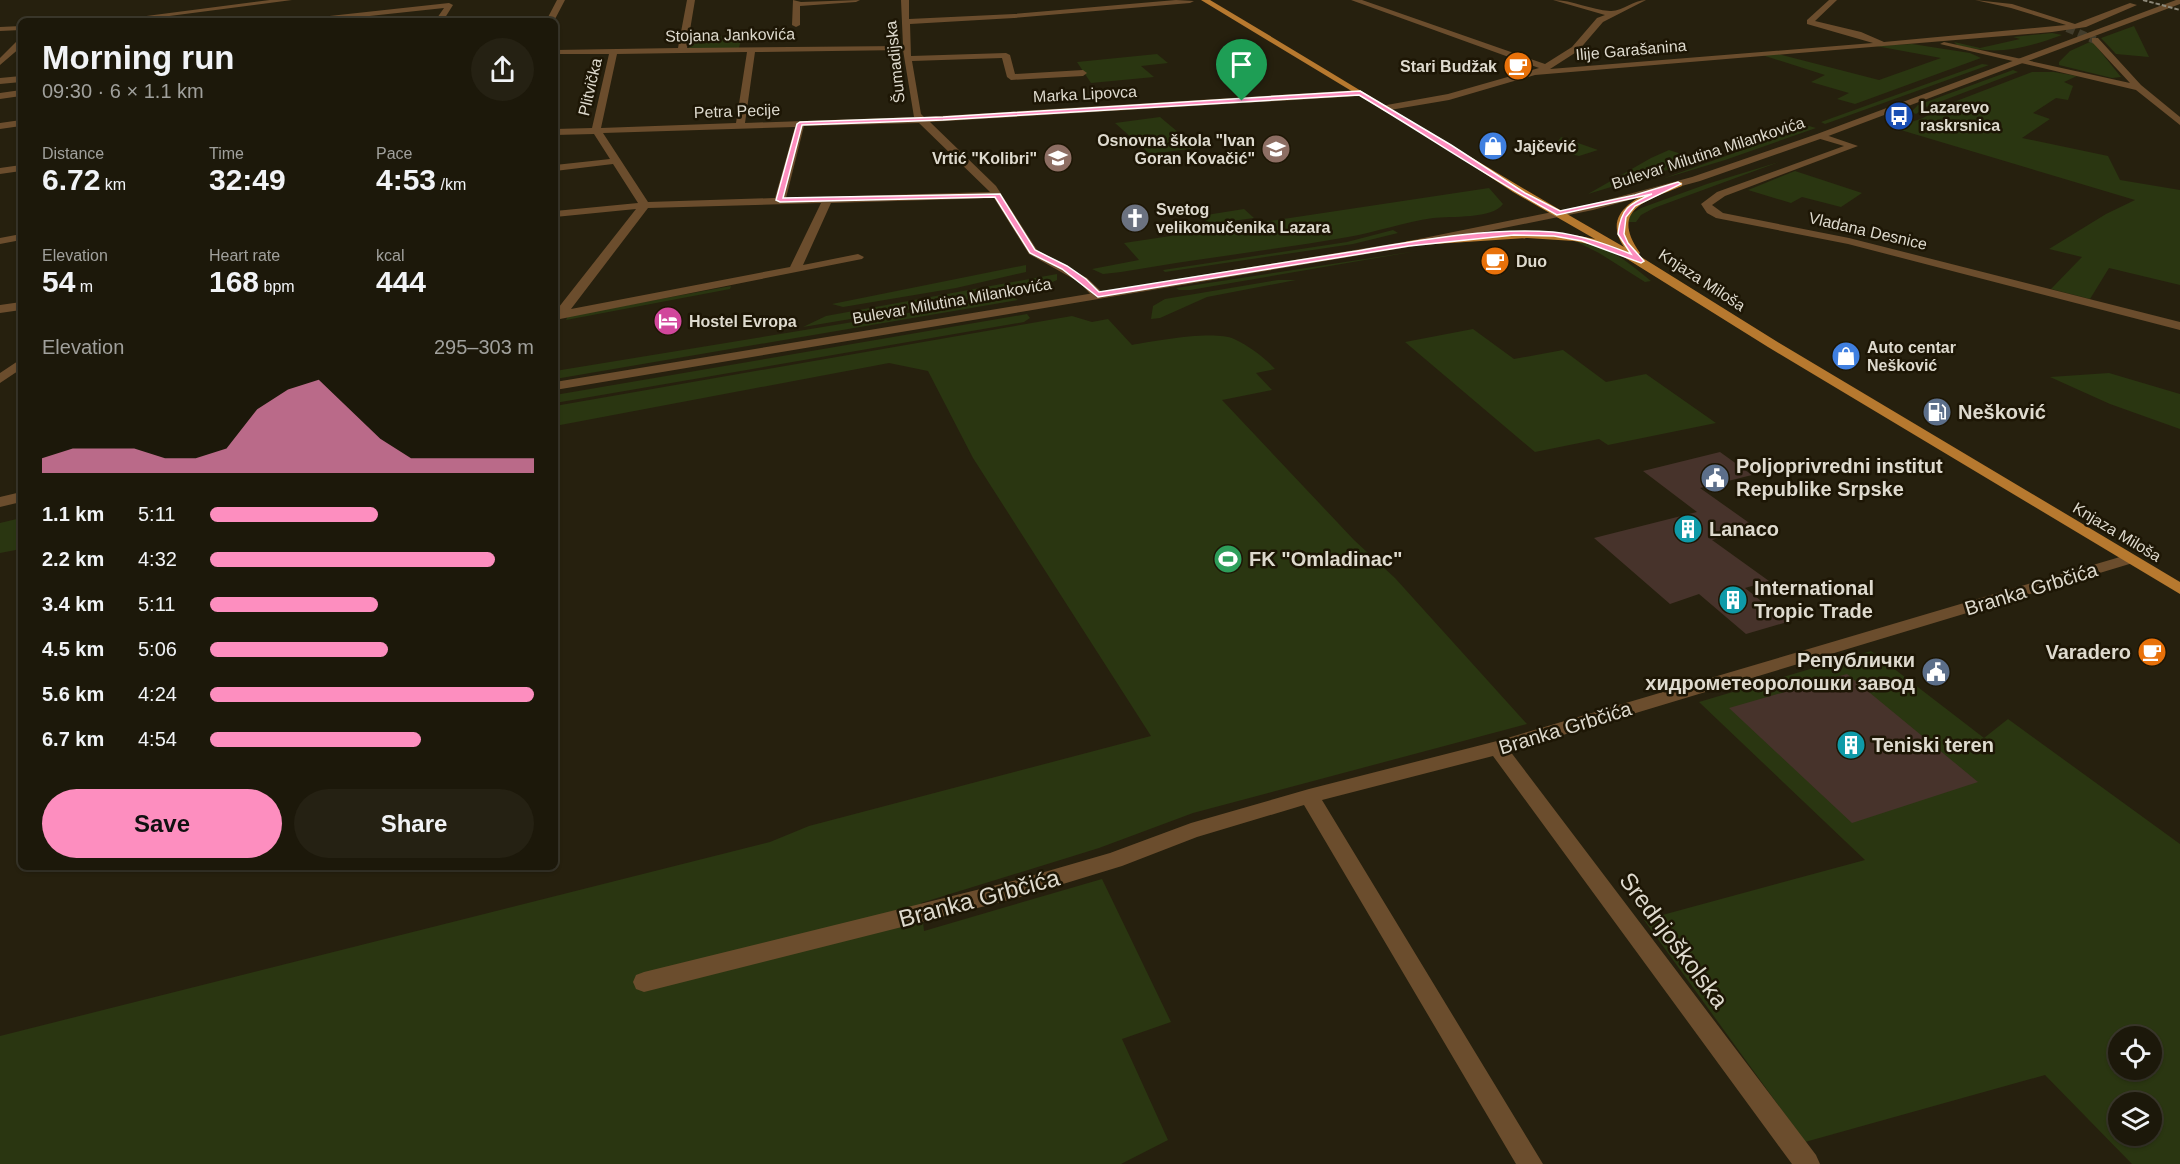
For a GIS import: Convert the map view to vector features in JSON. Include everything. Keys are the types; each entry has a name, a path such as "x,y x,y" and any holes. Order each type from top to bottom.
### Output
{"main road":[{"name":"Knjaza Miloša","path":"1205,0 1523,194 1641,261 1766,341 2180,589"},
{"path":"1641,261 1625,243 1621,234 1623,217 1633,205 1678,184"},
{"path":"1409,244 1514,233 1554,234 1601,244 1641,261"}],"street":[{"path":"147,18 288,0"},
{"path":"552,18 561,0"},
{"path":"682,51 691,0"},
{"path":"796,25 797,2 856,0"},
{"name":"Šumadijska","path":"905,0 907,59 917,115 920,119"},
{"path":"1355,0 1547,68"},
{"path":"1557,0 1612,14"},
{"path":"1535,73 1547,68 1575,49 1584,41 1595,24 1642,0"},
{"name":"Ilije Garašanina","path":"1833,0 1810,22 1858,34 1884,44"},
{"path":"1979,0 2007,4 2076,27"},
{"name":"Ilije Garašanina","path":"1384,108 1449,97 1535,73 2076,27 2133,5 2123,0"},
{"path":"905,22 1025,15 1190,1"},
{"name":"Bulevar Milutina Milankovića","path":"558,385 1409,244 1637,196 1820,136 2180,1"},
{"path":"241,13 246,5"},
{"path":"344,18 449,5 441,18"},
{"path":"0,29 18,28"},
{"path":"2095,40 2140,88 2180,122"},
{"path":"1931,41 2140,88"},
{"path":"0,63 18,45"},
{"name":"Stojana Jankovića","path":"558,52 906,48"},
{"path":"740,126 751,50"},
{"name":"Plitvička","path":"596,130 614,51"},
{"path":"907,59 1006,55 1011,77 1083,73"},
{"path":"0,81 18,79"},
{"path":"0,96 18,93"},
{"name":"Marka Lipovca","path":"920,119 1360,93"},
{"path":"920,119 997,195 1033,252 1065,268 1083,280 1098,295"},
{"name":"Petra Pecije","path":"558,132 920,119"},
{"path":"0,126 17,123"},
{"path":"780,200 800,124"},
{"path":"596,130 645,205"},
{"name":"Vladana Desnice","path":"1820,136 1853,146 1721,194 1706,204 1711,211 1720,216 1849,241 2180,326"},
{"path":"558,168 615,161"},
{"path":"0,171 18,168"},
{"path":"558,214 645,205 997,195"},
{"path":"795,270 828,199"},
{"path":"558,314 645,205"},
{"path":"0,241 18,238"},
{"path":"558,315 858,257"},
{"path":"0,309 18,306"},
{"path":"0,379 18,365"},
{"path":"0,502 18,497"},
{"name":"Branka Grbčića","path":"644,982 1017,889 1115,860 1191,831 1309,796 1497,748 2130,559"},
{"name":"Srednjoškolska","path":"1497,748 1808,1164"},
{"path":"1309,796 1530,1164"}],"green space":[{"path":"2134,26 2149,57 2116,54 2101,38"},
{"path":"2052,33 2062,35 2010,49 1985,50 1957,45 1954,42 1980,48 2020,39 2013,37"},
{"path":"742,36 739,48 689,49 690,37"},
{"path":"2092,41 2121,77 2112,78 2059,65 2059,62 2070,51"},
{"path":"1912,44 1970,53 1981,58 1855,104 1837,99 1849,93 1811,82 1825,75 1762,55 1778,54 1879,80 1941,58 1876,46"},
{"path":"1157,54 1168,63 1141,66 1154,77 1091,83 1077,62"},
{"path":"1982,64 1989,65 1825,124 1821,122"},
{"path":"2013,70 2018,72 1926,107 1916,114 1911,112 1918,105"},
{"path":"2032,72 2054,72 2077,76 2064,82 2073,86 2068,100 2056,98 2033,113 2050,119 2022,138 2108,156 2120,180 2180,190 2180,285 2109,268 2090,299 2051,289 2082,257 2049,249 2106,214 2135,200 1894,128"},
{"path":"1160,117 1197,148 1150,154 1115,123"},
{"path":"1809,126 1816,128 1662,179"},
{"path":"1561,137 1598,150 1579,156 1552,150"},
{"path":"1669,150 1700,160 1588,194 1651,158"},
{"path":"1779,162 1654,208 1641,215 1636,222 1627,222 1631,214 1641,208 1707,184"},
{"path":"1795,171 1862,193 1841,207 1802,197 1791,203 1748,190"},
{"path":"1489,188 1503,204 1498,209 1481,214 1433,218 1348,237 1121,272 1103,274 1092,269 1139,260 1124,243"},
{"path":"1244,209 1254,218 1210,224 1200,216"},
{"path":"1393,230 1398,233 1353,244 1165,272 1163,270 1347,242"},
{"path":"1575,241 1597,245 1607,250 1651,281 1645,282"},
{"path":"1417,251 1190,290 1176,288"},
{"path":"1026,265 1026,272 956,288 843,307 832,304"},
{"path":"1057,274 1057,280 1041,287 803,327 826,316"},
{"path":"1278,280 1296,280 1207,297 1160,318 1151,319 1153,306 1165,299"},
{"path":"731,286 730,289 566,320 568,316"},
{"path":"1011,296 1018,300 558,378 558,371"},
{"path":"1027,314 1030,318 1024,322 558,402 558,394"},
{"path":"1072,316 1092,322 1108,319 1132,345 1184,337 1213,336 1234,339 1256,352 1275,369 1256,373 1272,390 1222,400 1354,540 1395,578 1527,724 1193,813 1099,848 921,903 924,931 1102,879 1171,1022 1122,1039 1168,1140 1121,1164 0,1164 0,1036 770,842 809,826 1151,736 973,458 928,371 889,363 558,425 558,405"},
{"path":"1473,329 1514,359 1563,350 1606,382 1646,374 1716,423 1608,445 1599,439 1535,452 1405,342"},
{"path":"2109,373 2180,394 2180,429 2110,404 2050,377"},
{"path":"18,519 18,550 0,553 0,523"},
{"path":"1871,651 1984,738 2008,719 2180,844 2180,1164 2132,1164 2114,1146 2162,1146 2162,1092 2108,1092 2108,1139 2045,1075 1805,1142 1644,920 1865,860 1699,702"}],"building":[{"name":"Lanaco","path":"1720,452 1752,475 1700,488 1755,527 1712,540 1769,581 1745,588 1787,622 1746,634 1699,594 1670,604 1594,538 1697,512 1643,471"},
{"name":"Teniski teren","path":"1847,674 1978,782 1852,823 1729,708"}],"tunnel":[{"path":"2067,28 2095,40"}],"railway":[{"path":"2143,0 2180,10"}],"place":[{"name":"Stari Budžak","path":"1518,66"},
{"name":"Lazarevo raskrsnica","path":"1899,116"},
{"name":"Jajčević","path":"1493,146"},
{"name":"Osnovna škola \"Ivan Goran Kovačić\"","path":"1276,149"},
{"name":"Vrtić \"Kolibri\"","path":"1058,158"},
{"name":"Svetog velikomučenika Lazara","path":"1135,218"},
{"name":"Duo","path":"1495,261"},
{"name":"Hostel Evropa","path":"668,321"},
{"name":"Auto centar Nešković","path":"1846,356"},
{"name":"Nešković","path":"1937,412"},
{"name":"Poljoprivredni institut Republike Srpske","path":"1715,478"},
{"name":"Lanaco","path":"1688,529"},
{"name":"FK \"Omladinac\"","path":"1228,559"},
{"name":"International Tropic Trade","path":"1733,600"},
{"name":"Varadero","path":"2152,652"},
{"name":"Републички хидрометеоролошки завод","path":"1936,672"},
{"name":"Teniski teren","path":"1851,745"}],"route":[{"path":"1360,93 1449,146 1523,194 1559,213 1593,207 1678,184 1633,205 1623,217 1621,234 1625,243 1641,261 1583,239 1554,234 1514,233 1409,244 1098,295 1083,280 1065,268 1033,252 997,195 780,200 800,124 943,119 1242,101 1360,93"}]}
